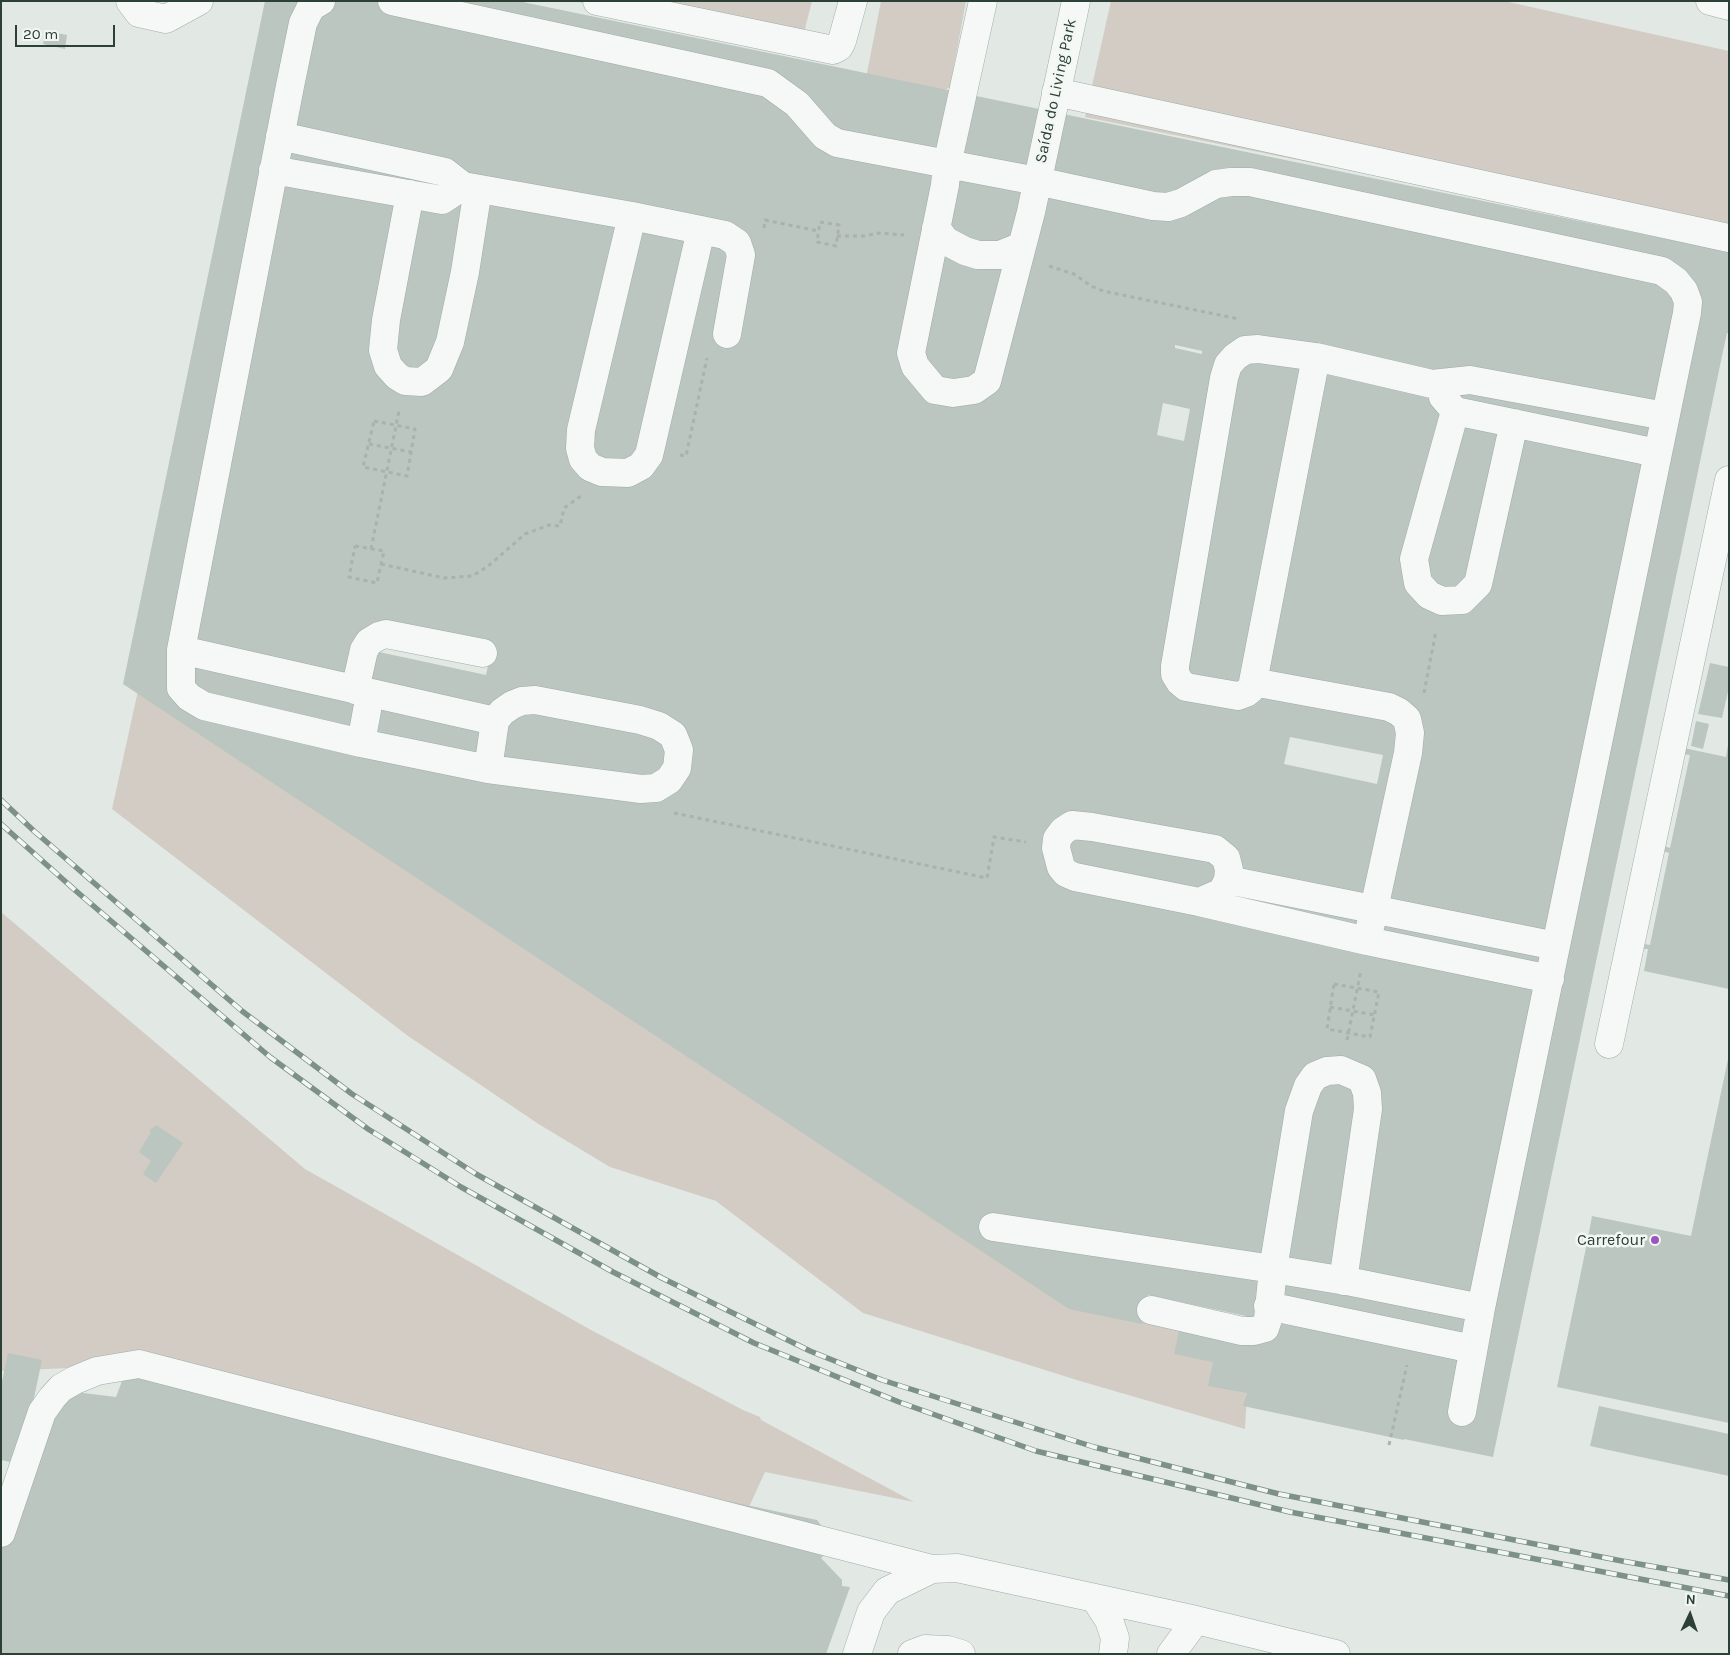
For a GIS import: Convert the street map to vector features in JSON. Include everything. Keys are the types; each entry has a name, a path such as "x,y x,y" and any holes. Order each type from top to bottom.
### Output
{"street":[{"path":"130,1 139,13 166,18 199,1"},
{"path":"321,1 312,7 303,24 280,136 181,650 181,688 189,697 204,706 361,743 488,769 642,789 656,788 669,780 677,768 679,750 673,735 659,726 640,720 535,700 522,701 502,712 495,721 488,769"},
{"path":"392,1 768,83 797,104 825,136 837,143 1037,181 1153,206 1168,206 1181,203 1205,188 1216,184 1250,182 1662,271 1676,281 1684,291 1688,302 1687,313 1473,1350 1462,1412"},
{"path":"597,1 833,50 839,47 842,41 853,1"},
{"path":"983,1 947,164 945,185 935,235 965,251 978,255 1000,255 1019,258"},
{"name":"Saída do Living Park","path":"935,235 911,353 915,366 935,390 953,393 974,390 987,381 1019,258 1076,1"},
{"path":"1710,1 1729,6"},
{"path":"1056,92 1729,238"},
{"path":"280,136 445,172 470,188 632,216 725,235 737,243 741,256 727,334"},
{"path":"274,170 442,200 470,188"},
{"path":"410,194 386,320 383,350 388,366 396,376 405,380 422,382 439,369 450,342 465,272 470,188"},
{"path":"632,216 580,430 580,448 583,459 590,466 602,472 628,474 641,466 649,455 701,230"},
{"path":"1316,358 1253,682 1246,693 1238,696 1186,687 1175,674 1175,666 1224,378 1228,364 1235,356 1245,350 1258,349 1316,358 1432,384 1470,380 1665,416"},
{"path":"1432,384 1455,411 1658,453"},
{"path":"1455,411 1414,559 1418,583 1430,595 1442,601 1462,600 1478,584 1514,423"},
{"path":"1609,1044 1729,480"},
{"path":"361,743 364,650 369,642 386,634 483,653"},
{"path":"181,650 495,721"},
{"path":"1253,682 1389,708 1399,712 1407,720 1410,734 1406,762 1367,941"},
{"path":"1199,902 1222,892 1228,880 1229,870 1226,858 1215,849 1072,825 1063,831 1058,839 1056,848 1061,867 1066,873 1075,877 1199,902 1367,941 1550,979"},
{"path":"1228,880 1556,946"},
{"path":"1150,1310 1242,1331 1254,1331 1265,1328 1268,1319 1273,1269 1299,1111 1308,1086 1315,1076 1327,1071 1341,1070 1362,1079 1368,1093 1368,1109 1343,1281"},
{"path":"993,1228 1273,1269 1482,1308"},
{"path":"1268,1306 1473,1350"},
{"path":"1,1533 42,1412 52,1398 61,1388 97,1371 139,1364 932,1569 957,1568 1096,1600 1196,1620 1336,1654"},
{"path":"857,1654 871,1612 888,1591 932,1569"},
{"path":"1096,1600 1109,1620 1115,1638 1113,1654"},
{"path":"1170,1654 1196,1620"},
{"path":"912,1654 925,1649 948,1650 961,1654"}],"path":[{"path":"820,222 839,225 838,236 836,246 817,242 820,222"},
{"path":"838,236 863,236 880,233 935,235"},
{"path":"1019,258 1024,265 1053,266 1074,274 1091,286 1103,291 1243,320"},
{"path":"371,549 405,380"},
{"path":"374,421 415,429 407,476 363,467 369,444 374,421"},
{"path":"369,444 411,452"},
{"path":"355,546 371,549 384,551 377,582 348,577 355,546"},
{"path":"1410,734 1424,698 1442,601"},
{"path":"656,788 666,812 987,878 994,837 1056,848"},
{"path":"1341,1070 1367,941"},
{"path":"1334,984 1379,992 1370,1037 1328,1029 1330,1007 1334,984"},
{"path":"1330,1007 1375,1015"},
{"path":"1389,1445 1413,1337"}],"shaded area":[{"path":"574,1 812,1 800,49"},
{"path":"881,1 966,1 950,87 935,96 865,83"},
{"path":"1111,1 1504,1 1729,51 1729,247 1085,117"},
{"path":"139,686 1078,1308 1185,1329 1184,1351 1222,1360 1247,1391 1245,1429 1080,1381 863,1313 716,1201 610,1167 537,1123 408,1036 112,809"},
{"path":"1,912 305,1169 591,1330 743,1410 760,1417 761,1420 914,1502 765,1472 749,1507 656,1483 439,1449 115,1366 1,1371"}],"building":[{"path":"265,1 518,1 1729,252 1729,333 1727,333 1722,356 1493,1457 1243,1406 1247,1393 1208,1386 1213,1362 1174,1354 1179,1331 1240,1344 1246,1316 1148,1295 1142,1324 1069,1309 123,684","holes":["1175,345 1202,351 1202,354 1175,348","1163,403 1190,409 1184,441 1157,435","385,625 492,647 486,675 379,652","1290,737 1383,755 1377,784 1284,764"]},
{"path":"46,31 67,35 65,49 43,44"},
{"path":"1710,663 1729,667 1729,687 1722,718 1698,714"},
{"path":"1696,721 1709,724 1703,749 1691,746"},
{"path":"1728,745 1729,989 1644,971 1648,949 1644,949 1645,944 1650,945 1669,853 1663,851 1664,846 1670,848 1690,755 1683,754 1684,748 1726,757"},
{"name":"Carrefour","path":"1728,1059 1729,1423 1557,1387 1587,1243 1581,1242 1583,1236 1588,1238 1592,1216 1691,1236"},
{"path":"156,1125 183,1143 156,1183 143,1174 151,1161 139,1152 151,1132 149,1131"},
{"path":"8,1353 42,1360 34,1398 47,1398 75,1392 116,1397 125,1373 817,1520 835,1544 821,1558 842,1580 842,1586 850,1587 826,1654 1,1654 1,1492 10,1462 1,1460 1,1386"},
{"path":"1599,1406 1729,1434 1729,1476 1590,1446"}],"railway":[{"path":"1,800 34,831 242,1011 352,1094 476,1174 662,1278 810,1351 882,1380 1094,1447 1279,1494 1729,1580"},
{"path":"1,824 76,891 270,1057 368,1129 461,1187 613,1272 754,1343 899,1402 1036,1451 1290,1512 1729,1596"}],"place":[{"name":"Carrefour","path":"1655,1240"}]}
